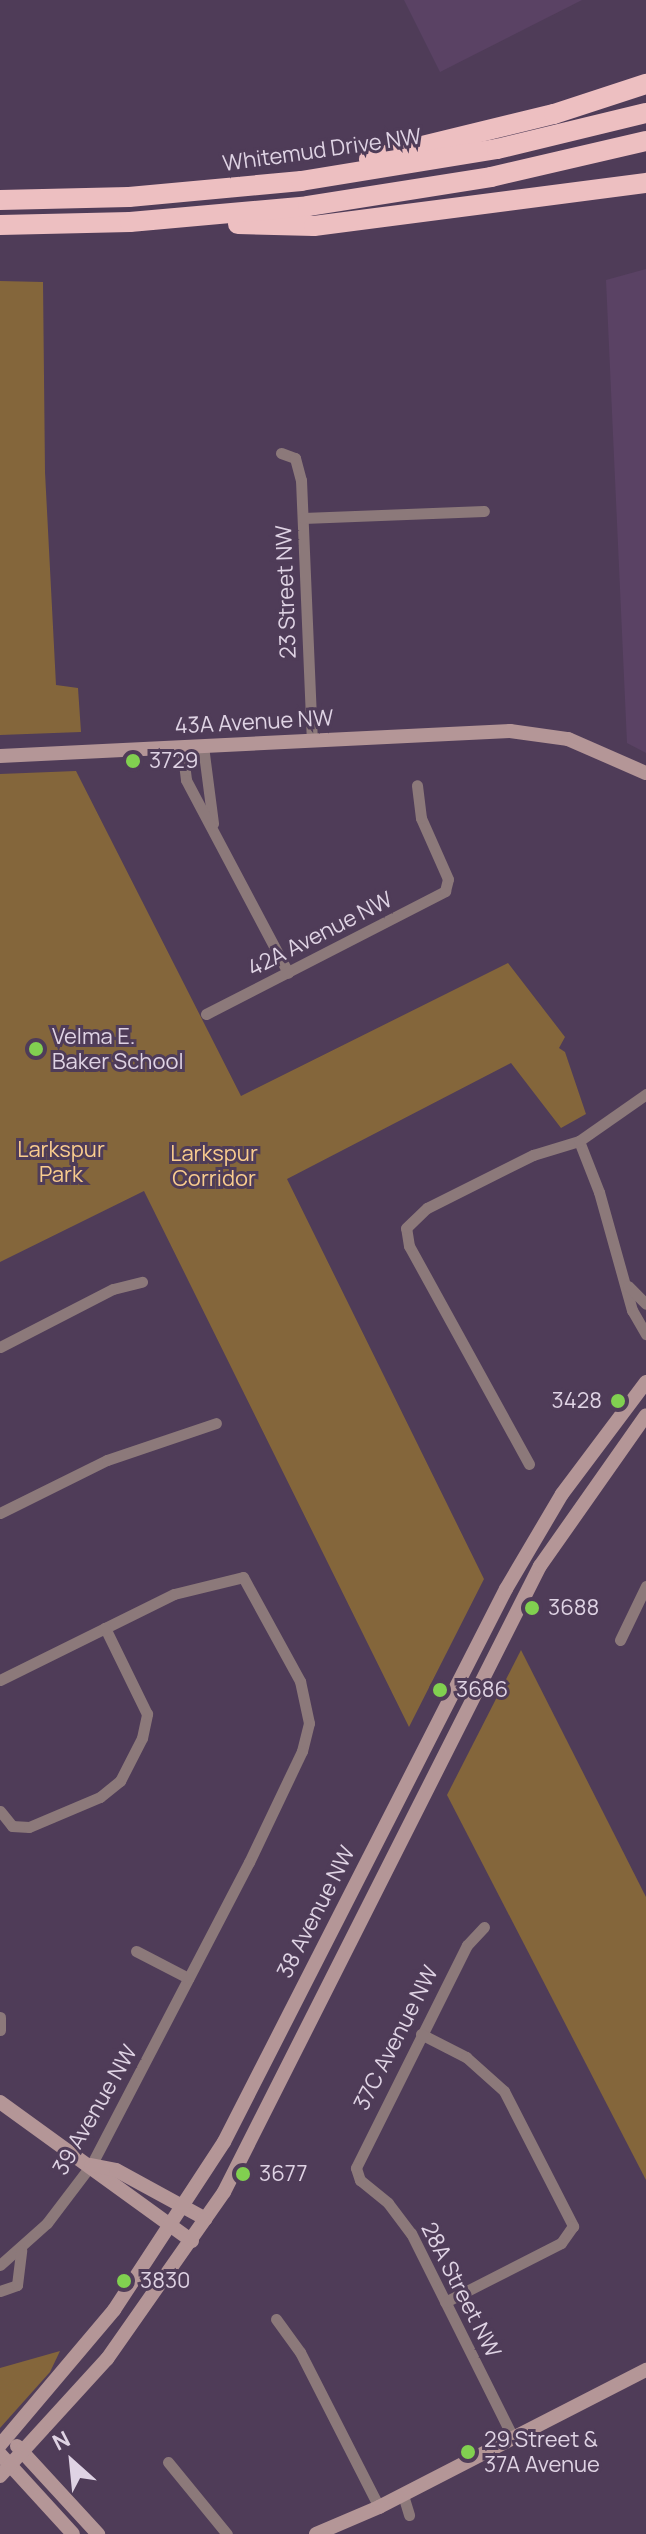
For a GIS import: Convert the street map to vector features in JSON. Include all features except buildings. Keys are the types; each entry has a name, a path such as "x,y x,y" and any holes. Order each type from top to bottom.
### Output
{"highway":[{"path":"301,181 411,146 554,114 646,84"},
{"name":"Whitemud Drive NW","path":"0,200 129,197 301,181 497,149 646,113"},
{"path":"130,222 323,204 491,177 646,141"},
{"path":"0,225 130,222 314,226 484,208 646,183"}],"main road":[{"name":"43A Avenue NW","path":"0,756 510,731 568,739 646,773"},
{"name":"38 Avenue NW","path":"4,2441 74,2362 170,2226 224,2142 506,1589 562,1494 646,1382"},
{"name":"38 Avenue NW","path":"5,2471 107,2359 206,2219 381,1886 540,1566 646,1415"},
{"path":"0,2102 91,2165 109,2185 192,2241"},
{"path":"91,2165 116,2170 206,2219"},
{"path":"316,2534 379,2507 646,2370"},
{"path":"4,2441 23,2453 98,2534"},
{"path":"0,2454 5,2471 73,2534"}],"street":[{"name":"23 Street NW","path":"281,453 298,462 312,741"},
{"path":"303,518 484,511"},
{"path":"203,746 213,824"},
{"path":"182,747 186,780 213,824 288,973"},
{"name":"42A Avenue NW","path":"206,1014 435,899 449,886 421,818 417,785"},
{"path":"529,1464 409,1246 408,1222 533,1155 579,1141 646,1094"},
{"path":"579,1141 627,1286 632,1310 646,1334"},
{"path":"0,1347 113,1289 142,1282"},
{"path":"627,1286 646,1304"},
{"path":"0,1513 107,1460 216,1423"},
{"name":"39 Avenue NW","path":"0,2265 21,2250 91,2165 276,1807 309,1723 300,1681 243,1577 190,1588 105,1628"},
{"path":"620,1640 646,1586"},
{"path":"0,1680 105,1628 147,1714 142,1738 115,1788 18,1829 0,1811"},
{"name":"37C Avenue NW","path":"357,2174 358,2156 467,1945 484,1927"},
{"path":"136,1951 188,1978"},
{"path":"0,2017 0,2030"},
{"path":"421,2034 466,2057 504,2091 569,2211 572,2229 561,2243 445,2302"},
{"name":"28A Street NW","path":"357,2174 405,2224 513,2438"},
{"name":"39 Avenue NW","path":"0,2291 17,2285 21,2250"},
{"path":"276,2319 300,2352 379,2507"},
{"path":"168,2462 227,2534"},
{"path":"403,2495 409,2515"}],"shaded area":[{"path":"404,0 582,0 440,72"},
{"path":"646,269 646,753 627,743 606,280"}],"green space":[{"path":"0,281 43,282 45,472 56,685 78,688 81,732 0,735"},
{"name":"Larkspur Corridor","path":"76,771 241,1096 508,963 565,1037 559,1048 565,1052 586,1114 561,1128 511,1063 287,1179 484,1579 409,1727 144,1191 0,1262 0,774"},
{"path":"521,1650 646,1897 646,2180 447,1795"},
{"path":"60,2351 50,2372 0,2428 0,2368"}],"place":[{"name":"3729","path":"133,761"},
{"name":"Velma E. Baker School","path":"36,1049"},
{"name":"3428","path":"618,1401"},
{"name":"3688","path":"532,1608"},
{"name":"3686","path":"440,1690"},
{"name":"3677","path":"243,2174"},
{"name":"3830","path":"124,2281"},
{"name":"29 Street & 37A Avenue","path":"468,2452"}],"park label":[{"name":"Larkspur Park","path":"61,1162"}]}
